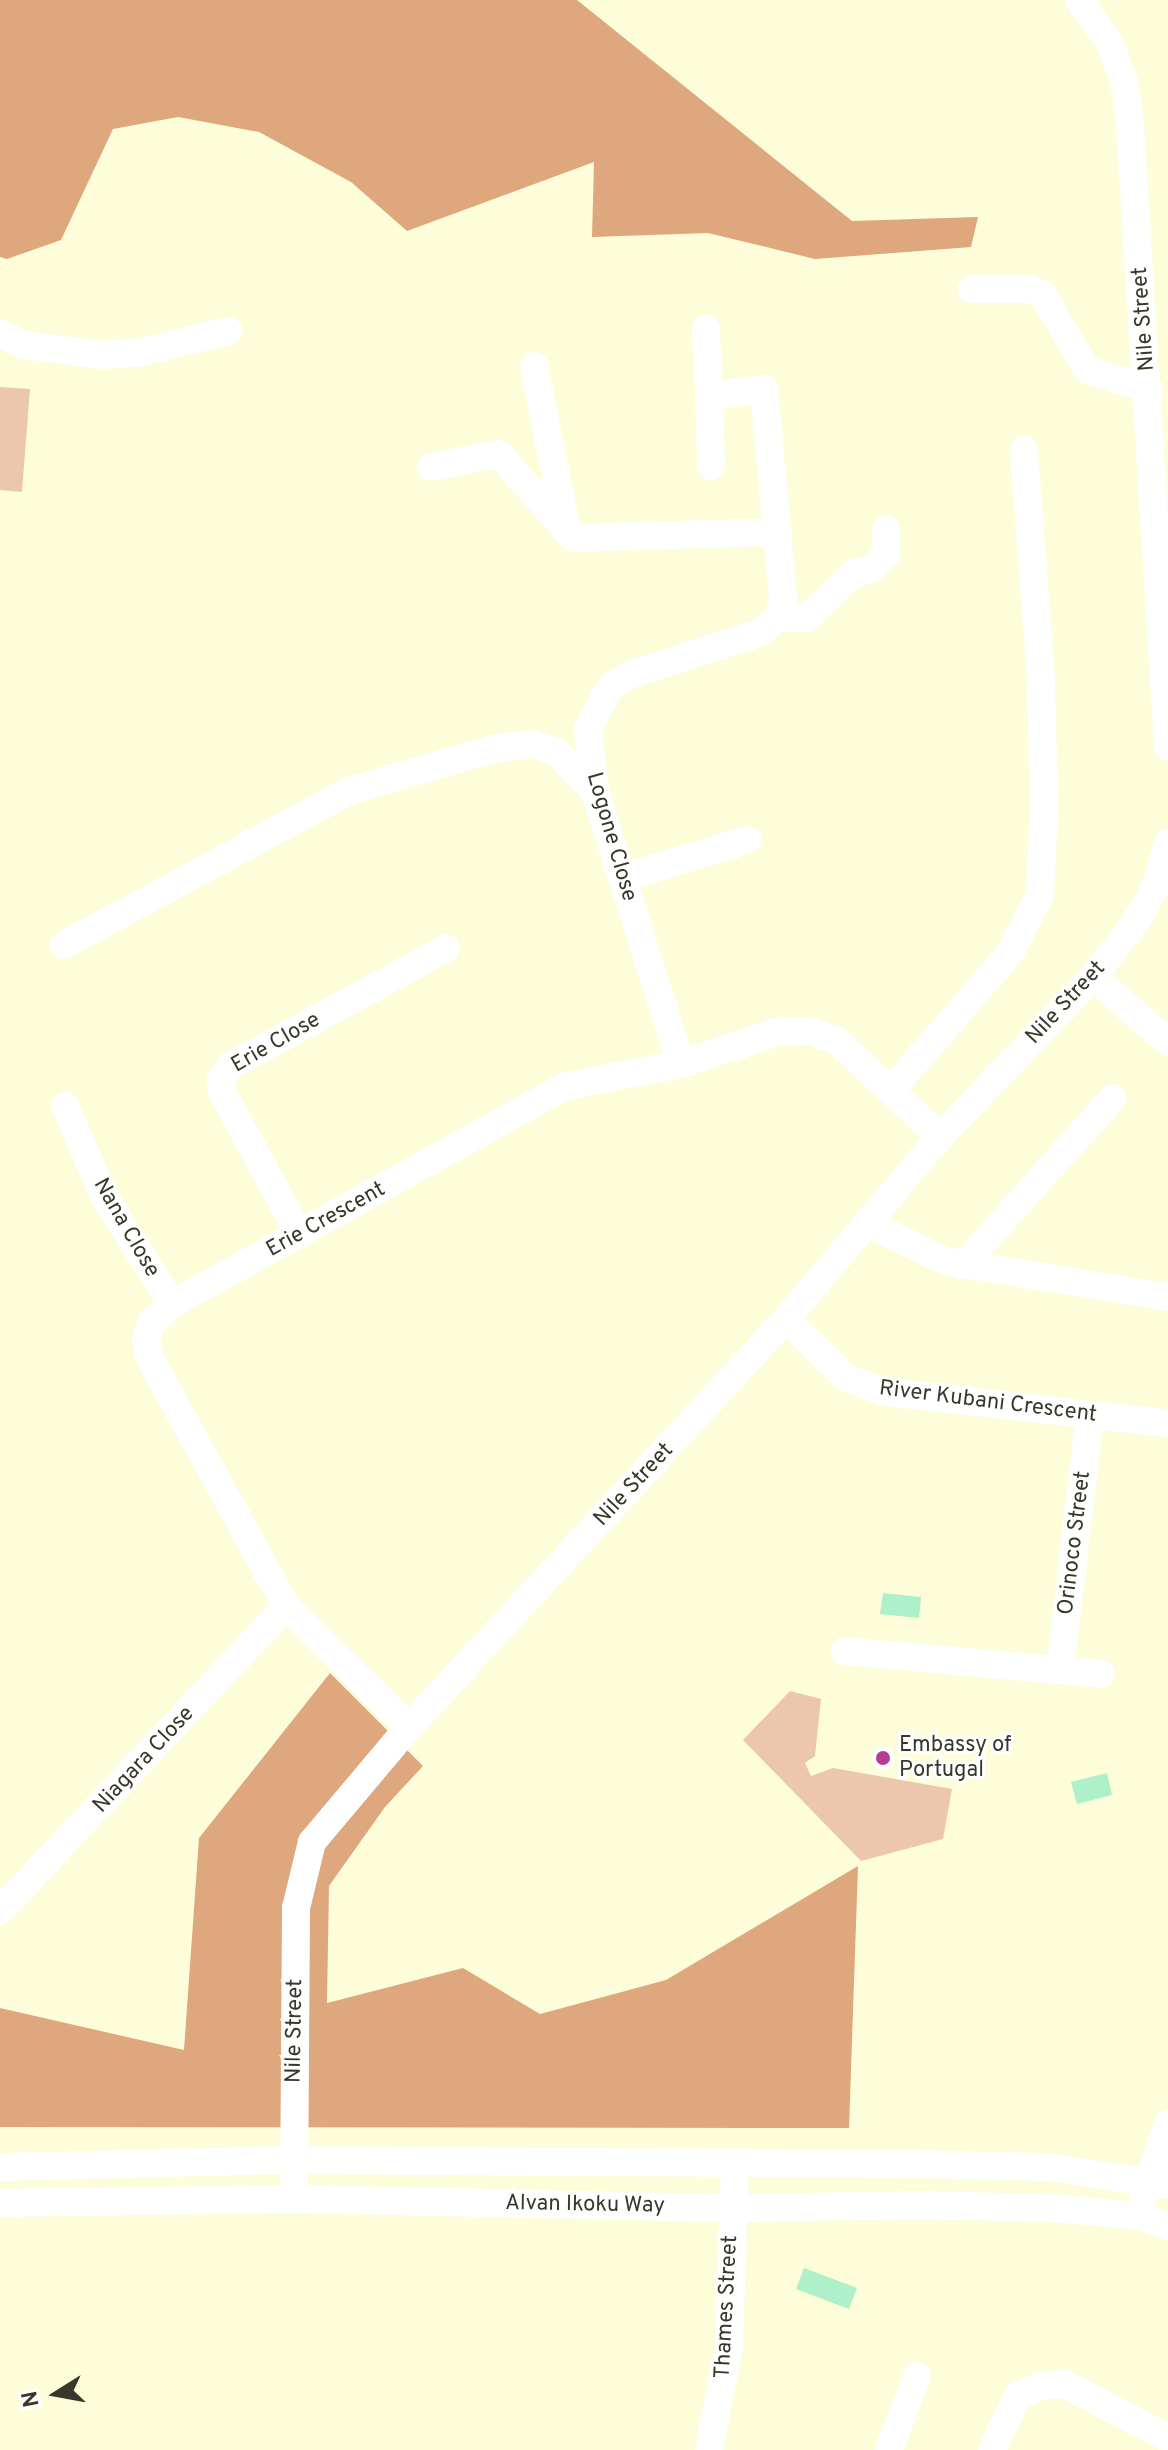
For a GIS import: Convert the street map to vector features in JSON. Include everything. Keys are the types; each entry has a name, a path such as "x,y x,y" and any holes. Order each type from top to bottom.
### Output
{"street":[{"name":"Nile Street","path":"1079,0 1109,42 1124,81 1149,389 1163,516 1168,747"},
{"path":"972,289 1030,289 1043,295 1087,370 1149,389"},
{"path":"706,329 711,466"},
{"path":"0,333 24,345 103,355 142,352 228,331"},
{"path":"534,366 567,531"},
{"path":"709,396 764,389 783,598 778,618 808,618 854,573 872,569 886,554 886,529"},
{"path":"892,1089 1010,953 1040,895 1044,806 1041,681 1024,450"},
{"path":"431,467 499,454 567,531 583,541 778,532"},
{"name":"Logone Close","path":"681,1064 595,792 588,729 610,687 632,674 760,633 778,618"},
{"path":"64,945 349,791 493,749 533,744 556,752 595,792"},
{"path":"622,878 747,840"},
{"name":"Nile Street","path":"294,2199 300,1876 312,1842 332,1814 409,1727 786,1319 940,1137 1093,977 1137,920 1155,887 1168,843"},
{"name":"Erie Close","path":"300,1235 222,1092 221,1079 230,1066 446,948"},
{"path":"1093,977 1168,1042"},
{"name":"Erie Crescent","path":"409,1727 286,1606 150,1359 146,1340 151,1323 172,1304 563,1087 681,1064 777,1032 808,1031 836,1040 940,1137"},
{"path":"963,1265 1113,1098"},
{"name":"Nana Close","path":"65,1106 104,1196 172,1304"},
{"path":"867,1223 921,1253 963,1265 1168,1297"},
{"name":"River Kubani Crescent","path":"786,1319 846,1378 860,1385 1090,1416 1168,1423"},
{"name":"Orinoco Street","path":"1060,1670 1090,1416"},
{"name":"Niagara Close","path":"0,1911 286,1606"},
{"path":"845,1651 1101,1674"},
{"path":"1139,2216 1159,2182 1168,2124"},
{"name":"Alvan Ikoku Way","path":"0,2167 293,2160 1047,2167 1159,2182"},
{"name":"Thames Street","path":"709,2450 729,2345 735,2163"},
{"name":"Alvan Ikoku Way","path":"0,2203 294,2199 733,2208 1040,2207 1139,2216 1168,2226"},
{"path":"889,2450 917,2376"},
{"path":"992,2450 1018,2396 1040,2386 1065,2384 1168,2438"}],"shaded area":[{"path":"0,0 577,0 852,221 978,217 971,247 815,259 708,233 592,237 594,162 407,231 351,182 259,132 178,117 113,129 61,240 7,259 0,257"},
{"path":"0,387 30,389 22,492 0,490"},
{"path":"883,1593 921,1597 919,1618 880,1614"},
{"path":"330,1673 423,1766 385,1807 329,1886 327,2003 463,1968 540,2014 666,1980 858,1866 849,2128 0,2127 0,2008 184,2050 199,1838"},
{"path":"790,1691 821,1699 815,1756 805,1763 811,1776 833,1768 952,1789 943,1839 861,1861 743,1740"},
{"path":"1107,1773 1112,1795 1077,1804 1071,1782"},
{"path":"804,2268 857,2288 849,2309 796,2289"}],"place":[{"name":"Embassy of Portugal","path":"883,1758"}]}
